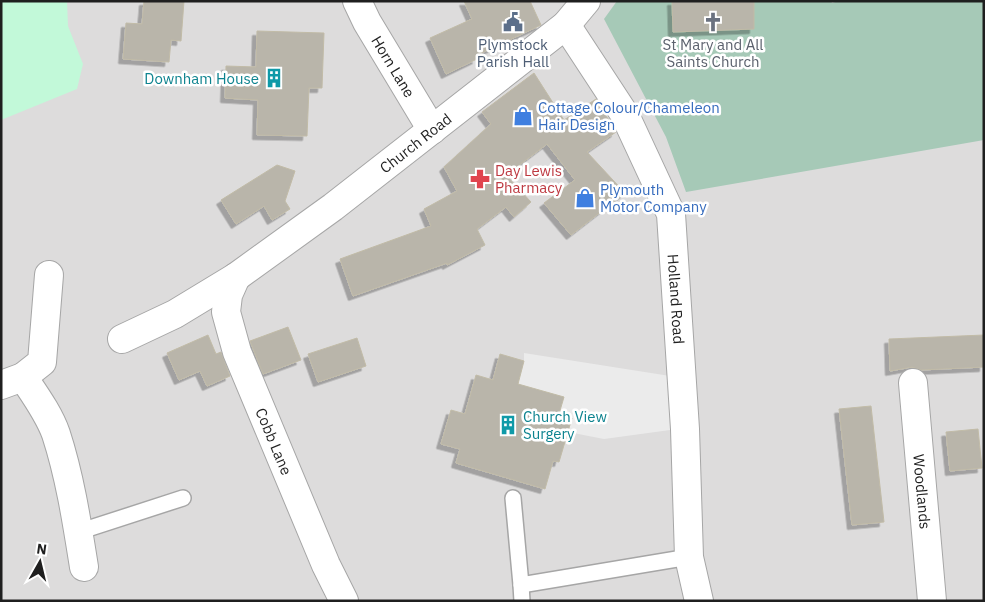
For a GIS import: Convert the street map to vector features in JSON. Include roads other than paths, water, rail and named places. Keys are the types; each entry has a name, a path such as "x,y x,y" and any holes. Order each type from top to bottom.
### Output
{"street":[{"name":"Horn Lane","path":"357,1 367,22 432,130"},
{"name":"Church Road","path":"122,340 175,314 236,277 333,207 566,25 586,1"},
{"name":"Holland Road","path":"566,25 625,115 670,214 684,410 689,557 699,601"},
{"path":"49,275 42,362 12,381 38,399 56,434 84,567"},
{"name":"Cobb Lane","path":"236,277 228,295 226,312 237,352 326,565 344,601"},
{"name":"Woodlands","path":"912,383 932,601"}],"lane":[{"path":"78,532 183,498"},
{"path":"513,498 522,601"},
{"path":"521,585 689,557"}],"place":[{"name":"Plymstock Parish Hall","path":"513,22"},
{"name":"St Mary and All Saints Church","path":"713,22"},
{"name":"Downham House","path":"274,78"},
{"name":"Cottage Colour/Chameleon Hair Design","path":"523,116"},
{"name":"Day Lewis Pharmacy","path":"480,179"},
{"name":"Plymouth Motor Company","path":"585,198"},
{"name":"Church View Surgery","path":"508,425"}]}
